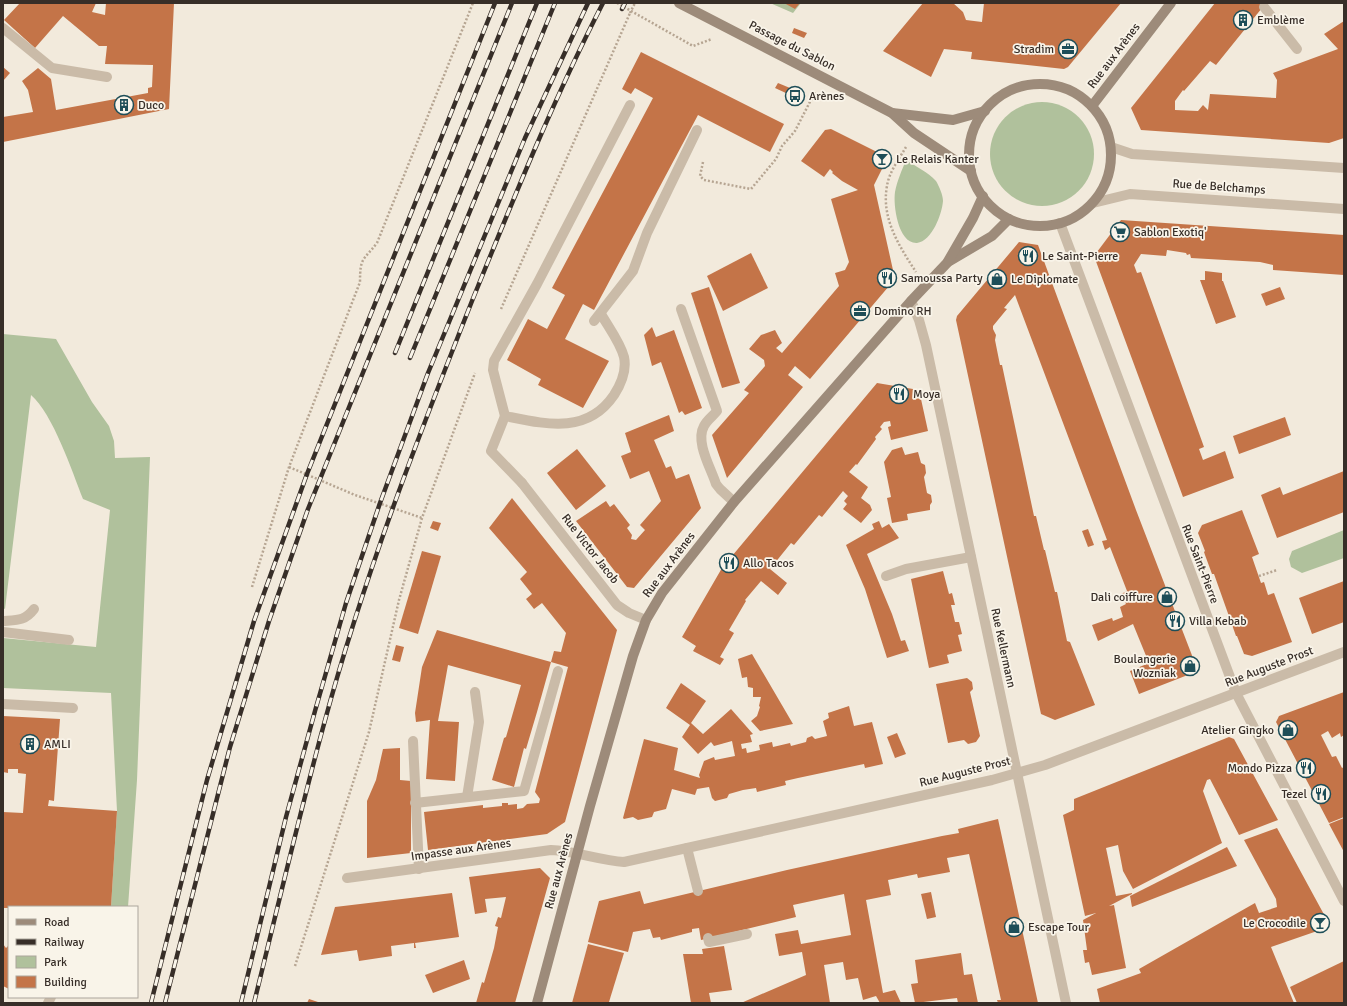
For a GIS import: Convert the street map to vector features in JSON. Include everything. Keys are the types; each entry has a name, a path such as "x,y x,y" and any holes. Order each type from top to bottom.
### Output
{"main road":[{"name":"Passage du Sablon","path":"679,3 892,112 914,133 971,171"},
{"name":"Rue aux Arènes","path":"1092,106 1171,3"},
{"path":"1038,84 1059,86 1078,94 1092,106 1105,126 1111,147 1110,167 1104,186 1093,203 1078,216 1060,223 1043,226 1026,224 1009,219 994,209 983,196 971,171 969,150 974,130 984,112 999,97 1018,88 1038,84"},
{"name":"Passage du Sablon","path":"892,112 952,120 984,112"},
{"name":"Rue aux Arènes","path":"537,1003 630,664 646,620 662,593 734,502 911,300 947,263 973,218 983,196"},
{"name":"Rue aux Arènes","path":"947,263 992,236 1009,219"}],"street":[{"path":"1264,7 1297,49"},
{"path":"3,28 52,68 107,77"},
{"path":"630,105 537,284 494,361 493,370 505,416 545,424 570,423 592,417 609,402 619,387 625,369 620,345 597,318 617,290 633,272 647,233 697,130"},
{"path":"1111,147 1132,154 1344,168"},
{"name":"Rue de Belchamps","path":"1093,203 1130,194 1344,210"},
{"name":"Rue Saint-Pierre","path":"1060,223 1236,693 1344,901"},
{"name":"Rue Kellermann","path":"911,300 919,320 926,345 1066,1003"},
{"path":"681,309 717,411 704,426 702,444 716,484 734,502"},
{"name":"Rue Victor Jacob","path":"505,416 490,451 522,484 617,605 629,613 646,620"},
{"path":"886,576 906,569 971,557"},
{"path":"3,621 14,621 28,617 34,608"},
{"path":"3,632 69,640"},
{"name":"Rue Auguste Prost","path":"578,853 606,860 624,862 992,780 1045,765 1344,652"},
{"path":"415,802 524,791 558,670"},
{"path":"467,797 479,722 475,692"},
{"path":"3,704 73,708"},
{"path":"412,741 419,868"},
{"path":"687,848 698,891"},
{"name":"Impasse aux Arènes","path":"347,878 550,850 578,853"},
{"path":"708,938 709,942 746,934"}],"path":[{"path":"252,586 289,467 360,282 361,263 365,254 377,243 473,3"},
{"path":"617,3 693,46 734,32"},
{"path":"499,313 525,250 635,3"},
{"path":"690,144 703,159 700,176 704,180 751,189 776,159 782,146 795,131 823,77"},
{"path":"914,133 894,166 887,186 887,214 896,242 925,286"},
{"path":"295,966 369,732 399,600 422,518 476,369"},
{"path":"289,467 355,495 422,518"},
{"path":"1259,576 1277,570"}],"green space":[{"path":"770,3 801,3 793,13"},
{"path":"1042,102 1062,106 1079,117 1090,134 1094,154 1090,174 1079,191 1062,202 1042,206 1022,202 1005,191 994,174 990,154 994,134 1005,117 1022,106"},
{"path":"906,160 936,181 943,199 941,213 932,232 922,241 917,243 911,242 905,237 901,231 896,214 895,192"},
{"path":"3,334 56,339 92,402 109,426 114,441 115,458 150,457 137,780 128,906 111,906 117,811 111,693 3,688 3,638 96,647 110,510 83,499 68,459 47,415 31,395 5,609 3,608"},
{"path":"1344,530 1344,558 1302,573 1291,567 1289,559 1292,551"}],"building":[{"path":"20,3 96,3 92,12 105,15 106,3 174,3 169,109 3,142 3,117 33,112 28,90 22,81 38,68 51,79 56,110 148,93 148,88 152,87 153,65 105,64 107,46 99,46 63,16 35,48 4,20"},
{"path":"784,3 800,3 795,9"},
{"path":"923,3 953,3 963,12 966,20 982,22 984,3 1121,3 1068,67 1064,69 971,59 972,52 944,49 931,77 883,51"},
{"path":"1215,3 1266,3 1216,65 1210,61 1184,91 1183,90 1175,101 1175,110 1198,111 1203,105 1208,110 1210,94 1276,98 1277,80 1273,73 1338,49 1324,34 1344,21 1344,138 1329,143 1141,130 1131,108"},
{"path":"794,28 807,33 804,38 792,33"},
{"path":"641,52 784,124 770,152 698,115 594,310 583,304 565,339 609,361 583,408 538,385 541,379 507,360 528,319 547,329 565,295 552,288 653,98 635,88 631,94 622,89"},
{"path":"3,67 10,73 3,81"},
{"path":"778,83 790,88 788,94 775,88"},
{"path":"831,129 885,156 886,161 874,185 895,279 810,379 795,366 788,375 803,387 727,478 712,435 749,393 744,390 765,366 764,360 749,349 761,335 775,330 782,343 776,348 782,353 839,286 835,273 845,270 849,262 831,199 858,190 842,181 832,173 833,172 830,169 824,177 801,161 825,130"},
{"path":"1121,220 1344,235 1344,275 1273,270 1273,265 1260,262 1191,258 1190,254 1187,255 1186,253 1167,250 1166,256 1141,254 1134,265 1137,273 1141,272 1204,447 1199,449 1203,460 1225,451 1234,478 1183,497 1094,256"},
{"path":"1019,242 1038,245 1136,510 1198,671 1139,694 1130,671 1149,663 1133,624 1098,641 1092,625 1112,618 1113,621 1123,617 1120,607 1126,604 1121,594 1127,591 1110,547 1105,550 1102,541 1107,540 1015,295 1004,308 1007,309 993,326 996,335 995,340 1000,365 1002,365 1034,516 1036,516 1055,592 1057,592 1067,641 1070,642 1095,705 1055,720 1041,714 956,320 957,316"},
{"path":"751,253 768,288 723,311 707,276"},
{"path":"1205,271 1222,273 1222,281 1236,317 1216,324 1200,280 1205,280"},
{"path":"709,287 740,383 722,388 691,293"},
{"path":"1280,287 1285,299 1266,306 1261,294"},
{"path":"652,327 656,337 674,330 702,408 685,415 682,411 679,413 661,362 652,366 644,335"},
{"path":"877,383 919,390 928,431 891,440 888,427 891,426 890,421 884,422 880,427 882,429 875,437 876,439 857,465 856,464 849,472 868,487 861,498 870,505 872,510 861,523 843,509 847,504 844,501 848,496 843,491 822,517 819,515 794,545 791,543 770,569 787,583 778,595 761,581 745,600 746,601 729,630 734,633 720,657 724,659 720,665 693,651 696,646 682,637 722,568"},
{"path":"669,415 674,431 654,440 666,468 671,466 676,479 689,474 701,508 634,588 627,587 576,521 606,501 610,507 614,504 630,525 627,528 632,535 631,539 636,540 645,530 640,525 661,501 649,471 630,479 621,456 631,452 625,433"},
{"path":"1285,417 1291,435 1239,454 1233,436"},
{"path":"902,447 905,455 918,452 921,463 925,465 926,473 924,477 927,493 931,495 932,502 930,505 930,510 907,514 908,520 892,523 887,498 891,497 884,462 892,450"},
{"path":"577,449 606,486 576,510 547,473"},
{"path":"1344,471 1344,512 1277,538 1261,495 1280,487 1283,495"},
{"path":"512,498 617,630 565,822 547,834 428,850 424,812 483,805 483,808 502,806 502,803 508,803 508,805 517,804 517,809 523,808 527,804 539,803 540,799 535,792 568,667 551,662 554,651 561,652 566,633 542,603 534,609 526,599 532,594 520,579 527,572 489,528"},
{"path":"1242,510 1259,554 1252,557 1261,583 1264,582 1268,595 1274,593 1292,642 1252,656 1244,654 1236,636 1198,533 1202,525"},
{"path":"433,521 441,523 438,531 430,528"},
{"path":"879,521 882,528 889,524 899,538 867,554 892,614 901,641 905,640 909,651 887,658 865,589 846,545 874,529 872,524"},
{"path":"1088,529 1094,545 1088,547 1082,531"},
{"path":"422,551 441,556 418,634 399,628"},
{"path":"943,571 949,594 952,593 955,605 951,605 955,622 959,622 962,634 958,635 962,651 947,655 949,663 929,668 911,579"},
{"path":"1344,581 1344,622 1312,634 1299,598"},
{"path":"437,630 551,662 526,749 524,748 514,787 492,780 521,685 448,665 438,721 459,722 455,781 426,779 430,720 416,722 415,713 422,667"},
{"path":"396,645 404,647 400,662 392,660"},
{"path":"752,654 793,724 760,731 751,721 757,716 761,697 753,697 753,688 748,687 747,677 742,678 738,659"},
{"path":"967,678 972,682 973,689 970,692 980,736 976,742 968,744 964,740 948,743 936,684"},
{"path":"681,683 706,701 691,723 703,734 731,709 753,734 750,735 752,742 741,744 742,749 746,748 747,753 760,750 759,745 772,742 773,747 790,743 791,746 806,742 807,738 812,736 815,739 827,736 823,721 829,718 828,713 849,706 854,726 872,722 883,764 865,768 864,764 798,778 785,781 786,785 757,792 756,788 743,790 729,794 727,798 715,801 712,798 709,787 697,789 695,795 672,789 666,809 654,812 652,817 638,820 633,817 624,819 623,818 644,739 678,748 674,770 700,778 699,775 704,761 714,757 715,760 735,756 732,741 714,746 711,742 698,754 682,737 690,725 666,708"},
{"path":"1344,692 1344,735 1341,737 1340,733 1332,738 1328,731 1321,735 1332,757 1336,756 1342,768 1344,767 1344,817 1329,823 1276,722 1279,716"},
{"path":"3,716 60,719 54,801 49,800 48,806 117,811 111,906 8,906 8,908 3,908 3,812 23,813 26,774 18,773 18,769 8,769 8,773 3,772"},
{"path":"897,733 906,754 895,758 887,737"},
{"path":"1229,737 1234,739 1278,820 1239,835 1210,779 1207,780 1203,791 1222,843 1133,889 1123,871 1118,845 1106,848 1116,896 1132,893 1109,906 1114,905 1126,968 1092,975 1089,962 1085,963 1083,950 1087,950 1083,920 1096,913 1085,916 1063,815 1074,810 1074,799"},
{"path":"400,748 400,780 411,781 411,853 367,858 367,801 376,780 383,749"},
{"path":"1344,818 1344,852 1329,824"},
{"path":"998,819 1038,1003 998,1003 997,1000 1001,1000 969,854 947,858 950,872 918,878 917,874 888,880 891,895 866,900 883,993 895,990 901,1003 880,1003 876,996 863,1000 858,978 846,980 843,962 824,965 830,1003 741,1003 806,975 802,952 779,956 775,934 798,930 801,944 851,935 844,894 793,905 796,917 701,940 699,928 692,929 692,932 661,940 660,937 653,938 650,929 633,932 628,952 588,942 599,901 640,891 644,904 787,870 959,833 958,829"},
{"path":"1277,828 1327,920 1323,929 1271,947 1294,1003 1100,1003 1097,989 1141,973 1139,969 1255,903 1259,913 1277,907 1276,899 1244,840"},
{"path":"1227,847 1237,866 1132,907 1130,896"},
{"path":"540,868 550,878 515,1003 476,1003 482,982 484,983 494,948 498,927 495,926 498,917 501,918 506,897 485,899 487,912 475,914 469,877"},
{"path":"931,892 936,917 927,919 921,894"},
{"path":"452,893 459,937 415,943 416,948 414,948 414,943 391,946 392,956 359,961 357,950 321,955 335,907"},
{"path":"3,944 6,948 8,946 8,988 3,986"},
{"path":"588,944 624,953 609,1002 607,1003 572,1003"},
{"path":"724,946 732,990 709,993 711,1003 691,1003 683,954 703,954 702,949"},
{"path":"961,953 964,975 972,974 978,1003 958,1003 957,998 915,1003 911,984 918,983 915,960"},
{"path":"464,960 470,979 433,993 425,975"},
{"path":"1344,961 1344,1003 1297,1003 1290,987"},
{"path":"309,999 321,1003 307,1003"}],"railway":[{"path":"151,1003 207,780 254,621 307,474 495,3"},
{"path":"165,1003 230,747 269,621 308,509 512,3"},
{"path":"395,353 537,3"},
{"path":"410,358 555,3"},
{"path":"241,1003 286,817 315,711 346,603 380,503 428,373 525,138 588,3"},
{"path":"254,1003 324,724 339,670 373,563 431,405 503,225 550,113 603,3"},
{"path":"622,9 625,3"}],"place":[{"name":"Emblème","path":"1243,20"},
{"name":"Stradim","path":"1068,49"},
{"name":"Arènes","path":"795,96"},
{"name":"Duco","path":"124,105"},
{"name":"Le Relais Kanter","path":"882,159"},
{"name":"Sablon Exotiq'","path":"1120,232"},
{"name":"Le Saint-Pierre","path":"1028,256"},
{"name":"Samoussa Party","path":"887,278"},
{"name":"Le Diplomate","path":"997,279"},
{"name":"Domino RH","path":"860,311"},
{"name":"Moya","path":"899,394"},
{"name":"Allo Tacos","path":"729,563"},
{"name":"Dali coiffure","path":"1167,597"},
{"name":"Villa Kebab","path":"1175,621"},
{"name":"Boulangerie Wozniak","path":"1190,666"},
{"name":"Atelier Gingko","path":"1288,730"},
{"name":"AMLI","path":"30,744"},
{"name":"Mondo Pizza","path":"1306,768"},
{"name":"Tezel","path":"1321,794"},
{"name":"Le Crocodile","path":"1320,923"},
{"name":"Escape Tour","path":"1014,927"}]}
